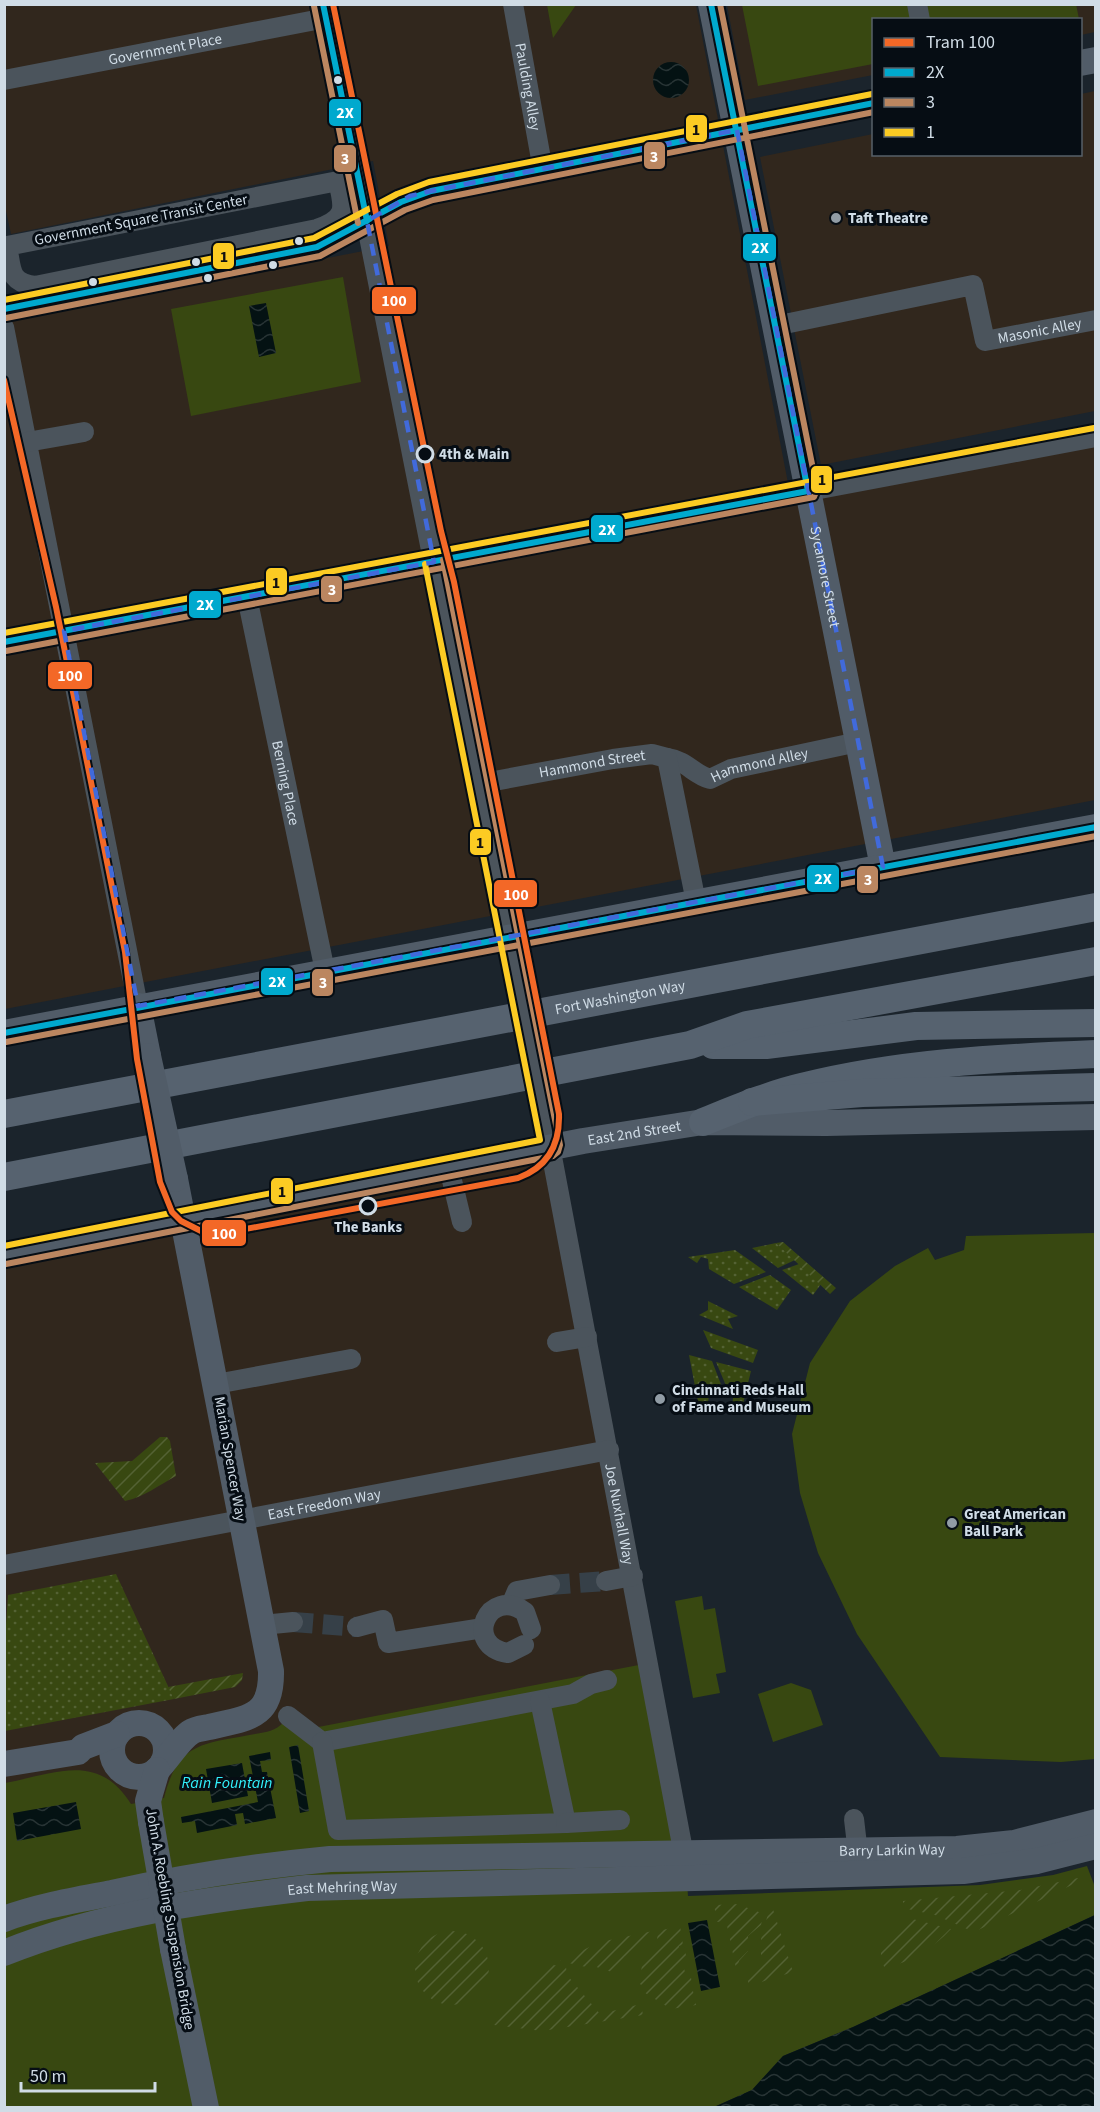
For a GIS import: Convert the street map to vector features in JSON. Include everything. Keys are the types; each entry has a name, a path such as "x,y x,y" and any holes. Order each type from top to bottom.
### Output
{"highway":[{"name":"Fort Washington Way","path":"4,1114 1095,907"},
{"path":"4,1177 690,1045 747,1025 1095,961"},
{"path":"690,1045 766,1045 916,1026 1095,1023"},
{"path":"703,1122 752,1102 802,1087 879,1072 967,1061 1095,1054"},
{"path":"752,1102 862,1093 1095,1087"}],"main road":[{"name":"Sycamore Street","path":"711,4 883,867"},
{"path":"737,130 872,103"},
{"path":"4,1033 1095,827"},
{"path":"970,851 1095,841"},
{"name":"Marian Spencer Way","path":"138,1006 184,1220 271,1671 269,1699 261,1710 249,1717 191,1731"},
{"name":"East 2nd Street","path":"4,1255 551,1147 703,1122 826,1123 1095,1117"},
{"path":"4,1764 78,1752 141,1777 160,1767 191,1731 183,1727 132,1724 117,1734 83,1747 78,1752"},
{"path":"149,1725 162,1737 166,1754 160,1767"},
{"path":"117,1734 112,1749 125,1771"},
{"name":"John A. Roebling Suspension Bridge","path":"160,1767 150,1811 173,1949 206,2108"},
{"name":"John A. Roebling Suspension Bridge","path":"125,1771 150,1811"},
{"name":"Barry Larkin Way","path":"687,1880 859,1863 1014,1843 1095,1822"},
{"name":"Barry Larkin Way","path":"685,1854 963,1871 1037,1861 1095,1846"},
{"name":"East Mehring Way","path":"4,1919 55,1904 163,1881 289,1863 362,1859 685,1854"},
{"name":"East Mehring Way","path":"4,1953 71,1931 199,1902 307,1888 687,1880"}],"street":[{"name":"Paulding Alley","path":"513,4 543,170"},
{"name":"Government Place","path":"4,80 324,11"},
{"name":"Joe Nuxhall Way","path":"324,11 507,937 551,1147 685,1854 687,1880"},
{"path":"4,309 317,247 338,239 410,196 737,130"},
{"path":"338,181 344,206 342,213 332,224 317,230 35,286 21,284 13,277 6,247 358,177"},
{"name":"Masonic Alley","path":"776,326 974,285 984,342 1095,320"},
{"path":"4,327 138,1006"},
{"path":"27,442 84,432"},
{"path":"4,642 1095,437"},
{"name":"Berning Place","path":"248,597 325,971"},
{"name":"Hammond Alley","path":"668,758 681,760 701,776 710,779 731,769 858,742"},
{"name":"Hammond Street","path":"478,783 613,759 652,754 668,758 696,902"},
{"path":"449,1168 462,1222"},
{"path":"557,1342 587,1337"},
{"path":"216,1384 351,1359"},
{"name":"East Freedom Way","path":"4,1565 609,1450"},
{"path":"606,1581 633,1576"},
{"path":"510,1605 517,1591 550,1585"},
{"path":"502,1605 510,1605 525,1612 528,1637 516,1651 500,1652 487,1643 483,1628 489,1613 502,1605"},
{"path":"357,1627 382,1620 388,1643 483,1628"},
{"path":"262,1625 293,1622"},
{"path":"322,1742 573,1694 591,1684 607,1680"},
{"path":"540,1701 566,1823"},
{"path":"288,1716 322,1742 338,1830 620,1820"},
{"path":"854,1819 859,1863"},
{"path":"360,1833 363,1886"}],"highlighted area":[{"path":"737,130 883,867 138,1006 64,631 434,562 367,221 410,196"}],"shaded area":[{"path":"5,5 696,5 792,504 1095,443 1095,800 5,1009 5,321 389,246 373,161 11,234 4,202"},
{"path":"727,5 1095,5 1095,32 1082,35 1082,18 872,18 872,75 745,100"},
{"path":"1095,91 1095,411 821,465 760,157 872,134 872,156 1082,156 1082,94"},
{"name":"The Banks","path":"551,1147 668,1765 5,1919 5,1255"}],"green space":[{"path":"1076,4 1079,18 872,18 872,64 758,86 742,5"},
{"path":"547,5 576,5 553,38"},
{"path":"343,277 361,382 191,416 171,309"},
{"name":"Great American Ball Park","path":"1095,1233 1095,1759 1061,1762 940,1757 857,1634 818,1553 800,1493 792,1434 810,1363 850,1301 895,1266 928,1248 935,1260 964,1250 966,1236"},
{"path":"783,1242 836,1288 830,1294 776,1243"},
{"path":"776,1243 795,1260 778,1268 752,1248"},
{"path":"735,1250 766,1272 734,1284 709,1269 708,1259 701,1257 697,1263 688,1257"},
{"path":"799,1264 821,1284 813,1295 782,1270"},
{"path":"770,1275 791,1290 777,1310 739,1287"},
{"path":"708,1301 738,1316 728,1319 733,1329 699,1315 708,1310"},
{"path":"703,1330 758,1350 753,1363 711,1348"},
{"path":"689,1355 712,1361 722,1387 710,1386 708,1403 698,1402"},
{"path":"716,1362 751,1371 742,1408 732,1407 734,1389 727,1388"},
{"path":"160,1437 167,1437 170,1441 176,1476 145,1494 125,1501 95,1463 132,1461"},
{"path":"116,1574 174,1699 5,1731 4,1656 8,1595"},
{"path":"702,1596 704,1610 715,1608 726,1672 716,1674 720,1693 693,1698 675,1601"},
{"path":"649,1663 685,1854 688,1896 980,1885 1053,1875 1087,1866 1095,1887 1095,1915 853,2027 783,2056 752,2090 714,2107 5,2108 5,1783 74,1770 104,1777 118,1788 131,1804 164,1798 177,1765 185,1755 196,1748 221,1740 267,1732 284,1722 308,1729"},
{"path":"243,1673 242,1680 235,1687 174,1699 168,1687"},
{"path":"791,1683 811,1690 823,1725 773,1742 758,1694"},
{"path":"1078,1878 1080,1881 974,1932 935,1915 903,1908 903,1901 1020,1890"},
{"path":"771,1903 793,1972 749,1986 746,1971 761,1956 761,1939"},
{"path":"740,1904 763,1915 761,1925 748,1936 748,1951 739,1961 737,1973 726,1921 717,1922 714,1905"},
{"path":"905,1917 951,1929 921,1954 885,1969 881,1952 898,1934"},
{"path":"680,1926 683,1945 679,1946 680,1952 685,1951 688,1964 683,1965 685,1972 690,1971 692,1984 686,1986 688,1991 693,1991 696,2005 671,2009 642,1991 644,1986 633,1981 641,1973 642,1964 656,1949 658,1931"},
{"path":"452,1931 466,1934 478,1942 486,1954 489,1968 486,1982 478,1994 466,2002 452,2005 438,2002 426,1994 418,1982 415,1968 418,1954 426,1942 438,1934"},
{"path":"653,1931 647,1945 624,1957 623,1966 618,1974 587,1964 586,1967 560,1961 600,1942"},
{"path":"553,1965 566,1967 567,1975 600,2014 641,2004 643,2015 542,2031 494,2025 527,1985"}],"water":[{"path":"671,62 684,67 689,80 684,93 671,98 658,93 653,80 658,67"},
{"path":"266,303 276,353 259,357 249,306"},
{"path":"298,1745 309,1811 300,1813 289,1747"},
{"path":"270,1752 271,1760 260,1761 262,1772 267,1772 276,1818 245,1824 243,1813 235,1814 237,1825 197,1833 195,1821 182,1823 181,1817 258,1802 249,1756"},
{"name":"Rain Fountain","path":"242,1763 248,1796 212,1803 206,1769"},
{"path":"76,1802 81,1829 17,1841 13,1813"},
{"path":"1095,1915 1095,2107 714,2107 752,2090 783,2056 853,2027"},
{"path":"707,1920 720,1987 701,1991 688,1923"}],"tunnel":[{"path":"550,1585 606,1581"},
{"path":"293,1622 357,1627"}],"tram line":[{"name":"100","path":"4,380 56,607 125,952 137,1059 160,1182 172,1212 181,1221 205,1233 219,1234 518,1178 537,1168 550,1154 554,1145 559,1114 454,582 441,531 333,4"}],"transit line":[{"name":"2X","path":"323,4 367,221"},
{"name":"2X","path":"711,4 808,491"},
{"name":"3","path":"6,651 814,497 817,489 720,4"},
{"name":"3","path":"314,6 358,223"},
{"name":"1","path":"4,300 314,238 397,194 429,182 872,94"},
{"name":"2X","path":"4,309 317,247 401,202 431,191 872,103"},
{"name":"3","path":"6,318 320,256 405,210 433,200 872,112"},
{"name":"1","path":"4,633 1094,428"},
{"name":"2X","path":"4,642 808,491"},
{"name":"3","path":"6,1264 553,1156 558,1152 560,1145 443,560"},
{"name":"1","path":"4,1246 540,1140 425,564"},
{"name":"2X","path":"4,1033 1096,827"},
{"name":"3","path":"6,1042 1096,836"}],"place":[{"name":"Taft Theatre","path":"836,218"},
{"name":"4th & Main","path":"425,454"},
{"name":"The Banks","path":"368,1206"},
{"name":"Cincinnati Reds Hall of Fame and Museum","path":"660,1399"},
{"name":"Great American Ball Park","path":"952,1523"}]}
